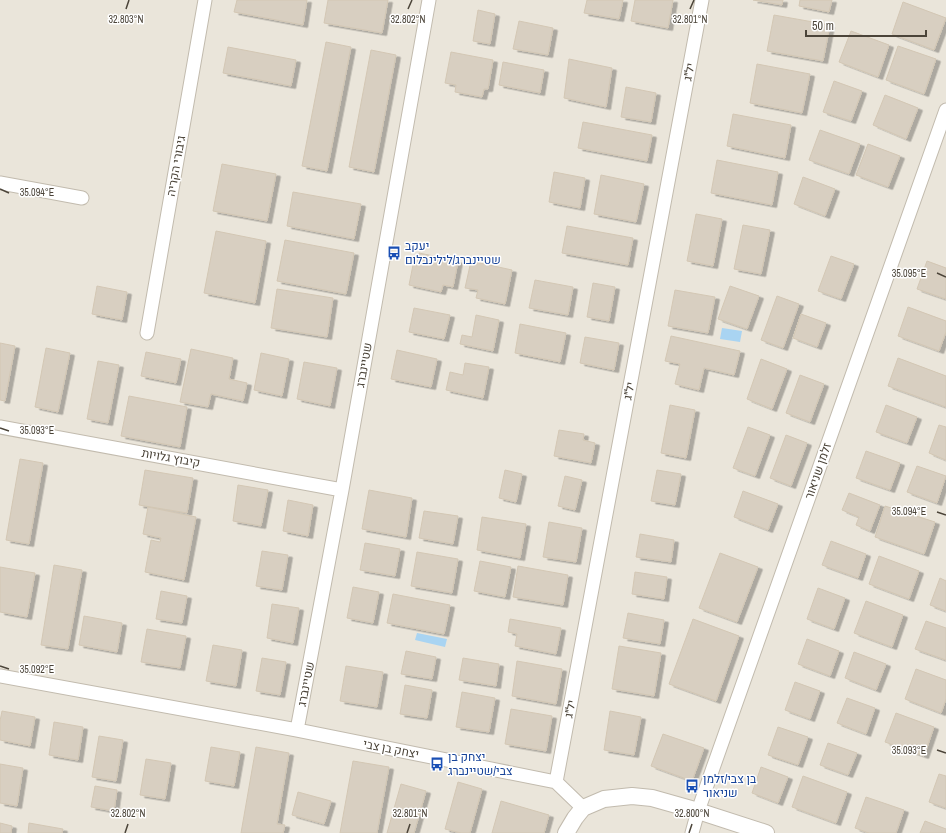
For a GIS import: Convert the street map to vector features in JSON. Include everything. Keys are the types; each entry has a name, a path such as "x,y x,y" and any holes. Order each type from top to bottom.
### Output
{"street":[{"name":"גיבורי הקריה","path":"147,333 205,0"},
{"name":"שטיינברג","path":"297,730 342,490 429,0"},
{"name":"יל\"ג","path":"556,782 702,0"},
{"name":"זלמן שניאור","path":"692,833 698,811 946,110"},
{"path":"0,183 82,198"},
{"name":"קיבוץ גלויות","path":"0,427 342,490"},
{"name":"יצחק בן צבי","path":"0,676 297,730 556,782"},
{"path":"556,782 583,808"},
{"path":"566,833 583,808 604,799 632,796 652,798 766,833"}],"shaded area":[{"path":"0,0 946,0 946,833 0,833"}],"water":[{"path":"722,328 742,331 740,342 720,339"},
{"path":"417,633 447,639 445,647 415,640"}],"building":[{"path":"237,0 307,0 303,25 234,12"},
{"path":"328,0 388,0 382,33 324,23"},
{"path":"587,0 623,0 619,19 584,13"},
{"path":"635,0 673,0 668,28 631,21"},
{"path":"753,0 783,0 782,5"},
{"path":"800,0 832,0 829,12 799,6"},
{"path":"903,2 946,18 934,50 892,34"},
{"path":"478,10 495,14 490,44 473,41"},
{"path":"774,15 830,25 823,61 767,51"},
{"path":"519,21 553,28 548,55 513,49"},
{"path":"851,31 889,45 878,77 839,62"},
{"path":"326,42 351,47 327,171 302,166"},
{"path":"898,46 936,59 924,94 886,80"},
{"path":"228,47 296,60 291,86 223,73"},
{"path":"371,50 396,55 374,172 349,167"},
{"path":"451,52 493,60 488,89 484,89 482,97 455,92 456,85 445,83"},
{"path":"569,59 612,68 606,107 564,98"},
{"path":"503,62 544,70 540,93 499,85"},
{"path":"757,64 810,74 802,113 750,103"},
{"path":"834,81 862,91 851,121 823,112"},
{"path":"626,87 656,93 651,122 621,117"},
{"path":"885,95 918,108 906,139 873,125"},
{"path":"733,114 791,125 785,158 727,146"},
{"path":"583,122 652,135 647,161 578,148"},
{"path":"820,130 860,144 849,174 809,160"},
{"path":"868,144 900,156 888,187 856,175"},
{"path":"717,160 778,172 772,205 711,193"},
{"path":"222,164 276,174 267,221 213,211"},
{"path":"554,172 585,178 580,208 549,202"},
{"path":"601,175 644,184 636,222 594,214"},
{"path":"803,177 835,189 825,216 794,204"},
{"path":"293,192 361,204 354,239 287,226"},
{"path":"696,214 722,219 713,266 687,261"},
{"path":"743,225 770,230 761,274 734,269"},
{"path":"567,226 633,238 628,265 562,253"},
{"path":"216,231 266,241 255,303 204,293"},
{"path":"285,240 354,253 346,294 277,281"},
{"path":"419,253 458,261 453,287 443,285 441,292 409,285 413,265 417,266"},
{"path":"831,256 854,264 841,299 818,291"},
{"path":"471,261 512,270 505,304 476,298 478,290 465,288"},
{"path":"927,261 946,268 946,299 917,289"},
{"path":"535,280 573,287 568,315 529,308"},
{"path":"593,283 615,287 609,321 587,317"},
{"path":"97,286 127,292 122,320 92,314"},
{"path":"730,286 759,296 747,329 718,319"},
{"path":"277,289 333,298 327,337 271,328"},
{"path":"675,290 715,297 708,333 668,326"},
{"path":"777,296 799,304 783,348 761,340"},
{"path":"908,307 946,321 946,332 939,351 898,336"},
{"path":"414,308 450,315 444,339 409,332"},
{"path":"801,314 826,323 817,347 793,338"},
{"path":"476,315 499,320 493,351 460,344 462,335 472,337"},
{"path":"520,324 566,333 560,362 515,353"},
{"path":"671,336 740,351 734,375 704,368 699,390 675,384 680,364 665,361"},
{"path":"585,337 619,343 614,370 580,363"},
{"path":"0,343 15,346 5,401 0,400"},
{"path":"46,348 70,353 58,412 35,407"},
{"path":"191,349 233,358 229,379 247,383 243,401 211,394 208,407 180,402"},
{"path":"397,350 437,359 431,387 391,379"},
{"path":"146,352 181,359 176,383 141,376"},
{"path":"261,353 289,359 282,396 254,390"},
{"path":"898,358 946,376 946,407 888,386"},
{"path":"761,359 787,369 772,409 747,399"},
{"path":"98,361 119,365 108,423 87,419"},
{"path":"304,362 337,368 330,406 297,399"},
{"path":"465,363 489,367 483,398 446,390 450,372 463,375"},
{"path":"800,375 824,384 810,422 786,413"},
{"path":"129,396 187,407 180,447 121,436"},
{"path":"670,405 695,410 686,458 661,453"},
{"path":"886,405 917,417 907,443 876,432"},
{"path":"939,425 946,427 946,460 929,453"},
{"path":"748,427 770,435 755,476 733,468"},
{"path":"559,430 584,434 583,440 595,443 591,463 554,456"},
{"path":"786,435 807,443 791,486 770,478"},
{"path":"866,451 900,463 890,490 856,478"},
{"path":"20,459 43,463 29,544 6,540"},
{"path":"917,466 946,476 937,503 907,492"},
{"path":"145,470 193,478 187,513 139,505"},
{"path":"505,470 522,474 516,502 499,498"},
{"path":"657,470 681,474 675,505 651,501"},
{"path":"565,476 582,480 575,510 558,506"},
{"path":"238,485 268,490 261,526 233,521"},
{"path":"369,490 412,498 406,537 362,529"},
{"path":"743,491 778,504 768,530 734,517"},
{"path":"849,493 880,505 870,531 856,525 859,517 842,510"},
{"path":"288,500 313,505 308,536 283,531"},
{"path":"885,506 935,522 924,554 875,537"},
{"path":"148,507 196,517 184,580 145,572 151,540 160,542 161,538 143,534"},
{"path":"424,511 458,516 453,544 419,538"},
{"path":"482,517 526,524 520,558 477,550"},
{"path":"549,522 582,528 576,562 543,557"},
{"path":"640,534 674,540 671,562 636,557"},
{"path":"831,541 866,554 858,578 822,565"},
{"path":"365,543 400,549 395,576 360,570"},
{"path":"262,551 288,555 282,590 256,586"},
{"path":"417,552 458,559 452,593 411,586"},
{"path":"720,553 758,567 737,622 699,608"},
{"path":"879,556 919,571 909,599 869,584"},
{"path":"480,561 511,567 505,597 474,591"},
{"path":"54,565 82,570 68,649 41,645"},
{"path":"518,566 568,575 563,605 513,597"},
{"path":"0,567 35,573 27,617 0,612"},
{"path":"635,572 667,577 664,599 632,594"},
{"path":"940,578 946,581 946,611 930,605"},
{"path":"353,587 379,592 373,623 347,618"},
{"path":"818,588 845,598 834,629 807,619"},
{"path":"161,591 187,596 182,623 156,619"},
{"path":"393,594 450,605 444,634 387,623"},
{"path":"866,601 903,615 892,647 854,633"},
{"path":"272,604 299,608 293,643 267,638"},
{"path":"628,613 664,620 660,644 623,638"},
{"path":"84,616 122,623 117,652 79,645"},
{"path":"510,619 561,628 556,654 515,646 517,634 508,632"},
{"path":"693,619 739,636 716,701 669,684"},
{"path":"926,621 946,628 946,660 915,649"},
{"path":"147,629 186,636 180,668 141,662"},
{"path":"807,639 839,651 830,676 798,664"},
{"path":"213,645 242,650 236,686 206,681"},
{"path":"619,646 661,653 654,696 612,689"},
{"path":"406,651 436,657 432,679 401,674"},
{"path":"854,652 886,664 876,690 845,678"},
{"path":"262,658 286,662 280,695 256,691"},
{"path":"463,658 499,664 496,686 459,680"},
{"path":"517,661 562,669 556,704 512,696"},
{"path":"346,666 383,672 377,707 340,701"},
{"path":"916,669 946,680 946,699 941,713 905,699"},
{"path":"795,682 820,691 810,719 785,710"},
{"path":"405,685 432,690 427,718 400,714"},
{"path":"462,692 495,698 489,732 456,727"},
{"path":"847,698 875,708 866,734 837,723"},
{"path":"511,709 552,716 546,751 505,744"},
{"path":"2,711 35,717 30,746 0,740 0,721"},
{"path":"610,711 641,717 634,755 604,750"},
{"path":"896,713 934,727 924,756 885,742"},
{"path":"54,722 83,727 78,760 49,755"},
{"path":"778,727 808,737 798,765 768,755"},
{"path":"663,734 704,748 692,781 651,766"},
{"path":"99,736 123,740 116,781 92,777"},
{"path":"828,743 857,753 848,775 820,765"},
{"path":"211,747 240,752 234,786 205,781"},
{"path":"256,747 289,753 277,824 285,825 283,833 241,833"},
{"path":"146,759 171,763 165,799 140,795"},
{"path":"353,761 389,767 377,833 340,833"},
{"path":"0,764 23,768 17,806 0,803"},
{"path":"761,767 788,777 778,803 752,793"},
{"path":"939,774 946,776 946,808 929,802"},
{"path":"803,776 847,792 836,823 792,807"},
{"path":"458,782 482,789 470,833 461,833 445,829"},
{"path":"401,784 426,791 414,833 387,833"},
{"path":"95,786 117,790 114,811 91,807"},
{"path":"298,792 331,801 324,824 292,815"},
{"path":"866,797 904,810 896,833 869,833 855,828"},
{"path":"501,801 549,815 544,833 492,833"},
{"path":"925,821 946,829 946,833 920,833"},
{"path":"0,823 12,826 11,833 0,833"},
{"path":"29,823 63,829 62,833 28,833"}],"place":[{"name":"יעקב שטיינברג/לילינבלום","path":"394,253"},
{"name":"יצחק בן צבי/שטיינברג","path":"437,764"},
{"name":"בן צבי/זלמן שניאור","path":"692,786"}]}
